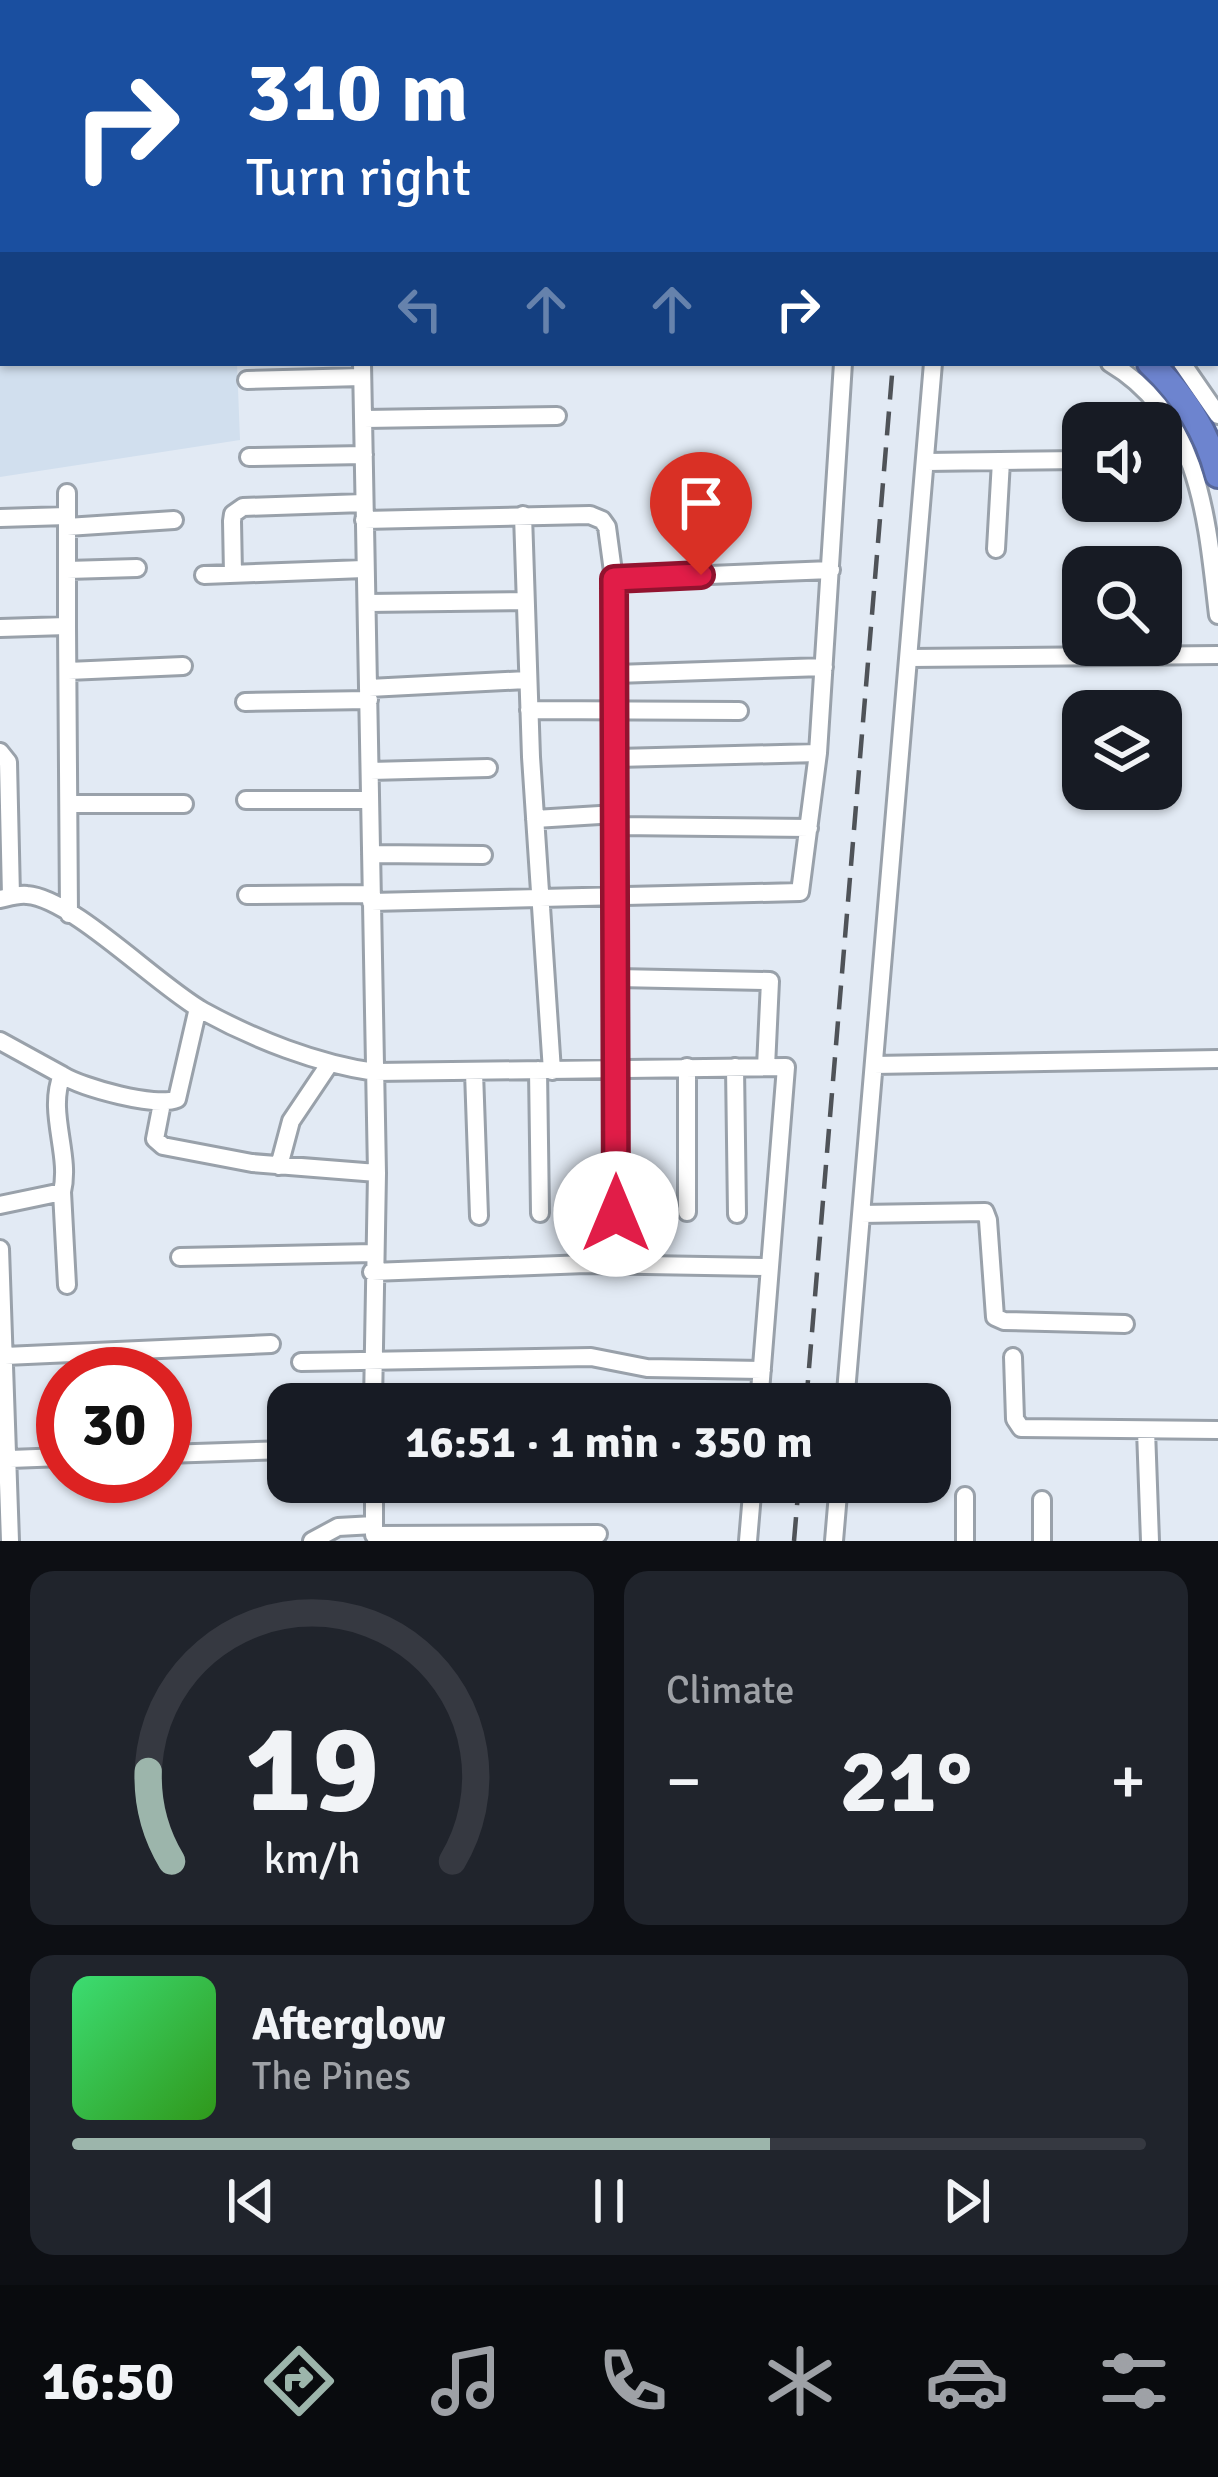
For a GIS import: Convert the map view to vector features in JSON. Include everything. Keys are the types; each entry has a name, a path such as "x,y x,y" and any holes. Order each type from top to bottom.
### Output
{"highway":[{"path":"1153,366 1202,429 1218,475"}],"street":[{"path":"247,895 543,900 796,894 804,883 818,754 842,366"},
{"path":"847,1383 934,366"},
{"path":"1114,366 1162,405 1188,452 1209,529 1218,615"},
{"path":"1184,366 1218,415"},
{"path":"247,380 362,370 376,1072 373,1383"},
{"path":"364,418 556,416"},
{"path":"249,457 364,455"},
{"path":"926,462 1062,460"},
{"path":"995,549 1001,461"},
{"path":"67,493 69,914"},
{"path":"233,574 233,514 243,506 590,514 602,520 610,538 614,579 616,674 616,1214"},
{"path":"524,515 527,680 543,900 545,1070 540,1214"},
{"path":"0,518 174,520"},
{"path":"67,570 137,568"},
{"path":"205,575 364,568"},
{"path":"614,579 831,570"},
{"path":"367,603 525,601"},
{"path":"0,628 67,626"},
{"path":"910,658 1218,656"},
{"path":"68,670 183,667"},
{"path":"616,674 824,667"},
{"path":"245,702 527,680"},
{"path":"529,710 739,711"},
{"path":"0,752 8,762 5,898 40,898 198,1009 330,1063 376,1072 786,1066 761,1383"},
{"path":"616,758 818,754"},
{"path":"370,771 488,768"},
{"path":"246,800 370,800"},
{"path":"69,804 184,804"},
{"path":"536,819 809,828"},
{"path":"371,854 483,855"},
{"path":"616,978 770,981 766,1067"},
{"path":"0,1041 82,1085 171,1103 181,1092 198,1009"},
{"path":"874,1065 1218,1060"},
{"path":"279,1166 291,1121 330,1063"},
{"path":"687,1067 687,1212"},
{"path":"736,1067 737,1214"},
{"path":"474,1072 479,1216"},
{"path":"62,1075 56,1108 64,1175 67,1285"},
{"path":"162,1103 155,1132 158,1144 279,1166 377,1174"},
{"path":"0,1204 62,1192"},
{"path":"861,1214 985,1212 994,1317 1125,1324"},
{"path":"0,1249 10,1541"},
{"path":"180,1257 770,1267"},
{"path":"5,1357 271,1344"},
{"path":"301,1362 591,1357 647,1368 762,1370"},
{"path":"1013,1358 1015,1419 1021,1428 1218,1430"},
{"path":"1146,1430 1150,1541"},
{"path":"192,1453 267,1451"},
{"path":"6,1455 36,1456"},
{"path":"964,1496 965,1541"},
{"path":"1042,1500 1042,1541"},
{"path":"374,1503 374,1534"},
{"path":"748,1541 751,1503"},
{"path":"834,1541 837,1503"},
{"path":"312,1541 338,1527 374,1534 598,1534"}],"shaded area":[{"path":"0,366 237,366 240,440 0,477"}],"railway":[{"path":"808,1383 893,366"},
{"path":"794,1541 797,1503"}],"route":[{"path":"616,1214 614,579 701,575"}]}
